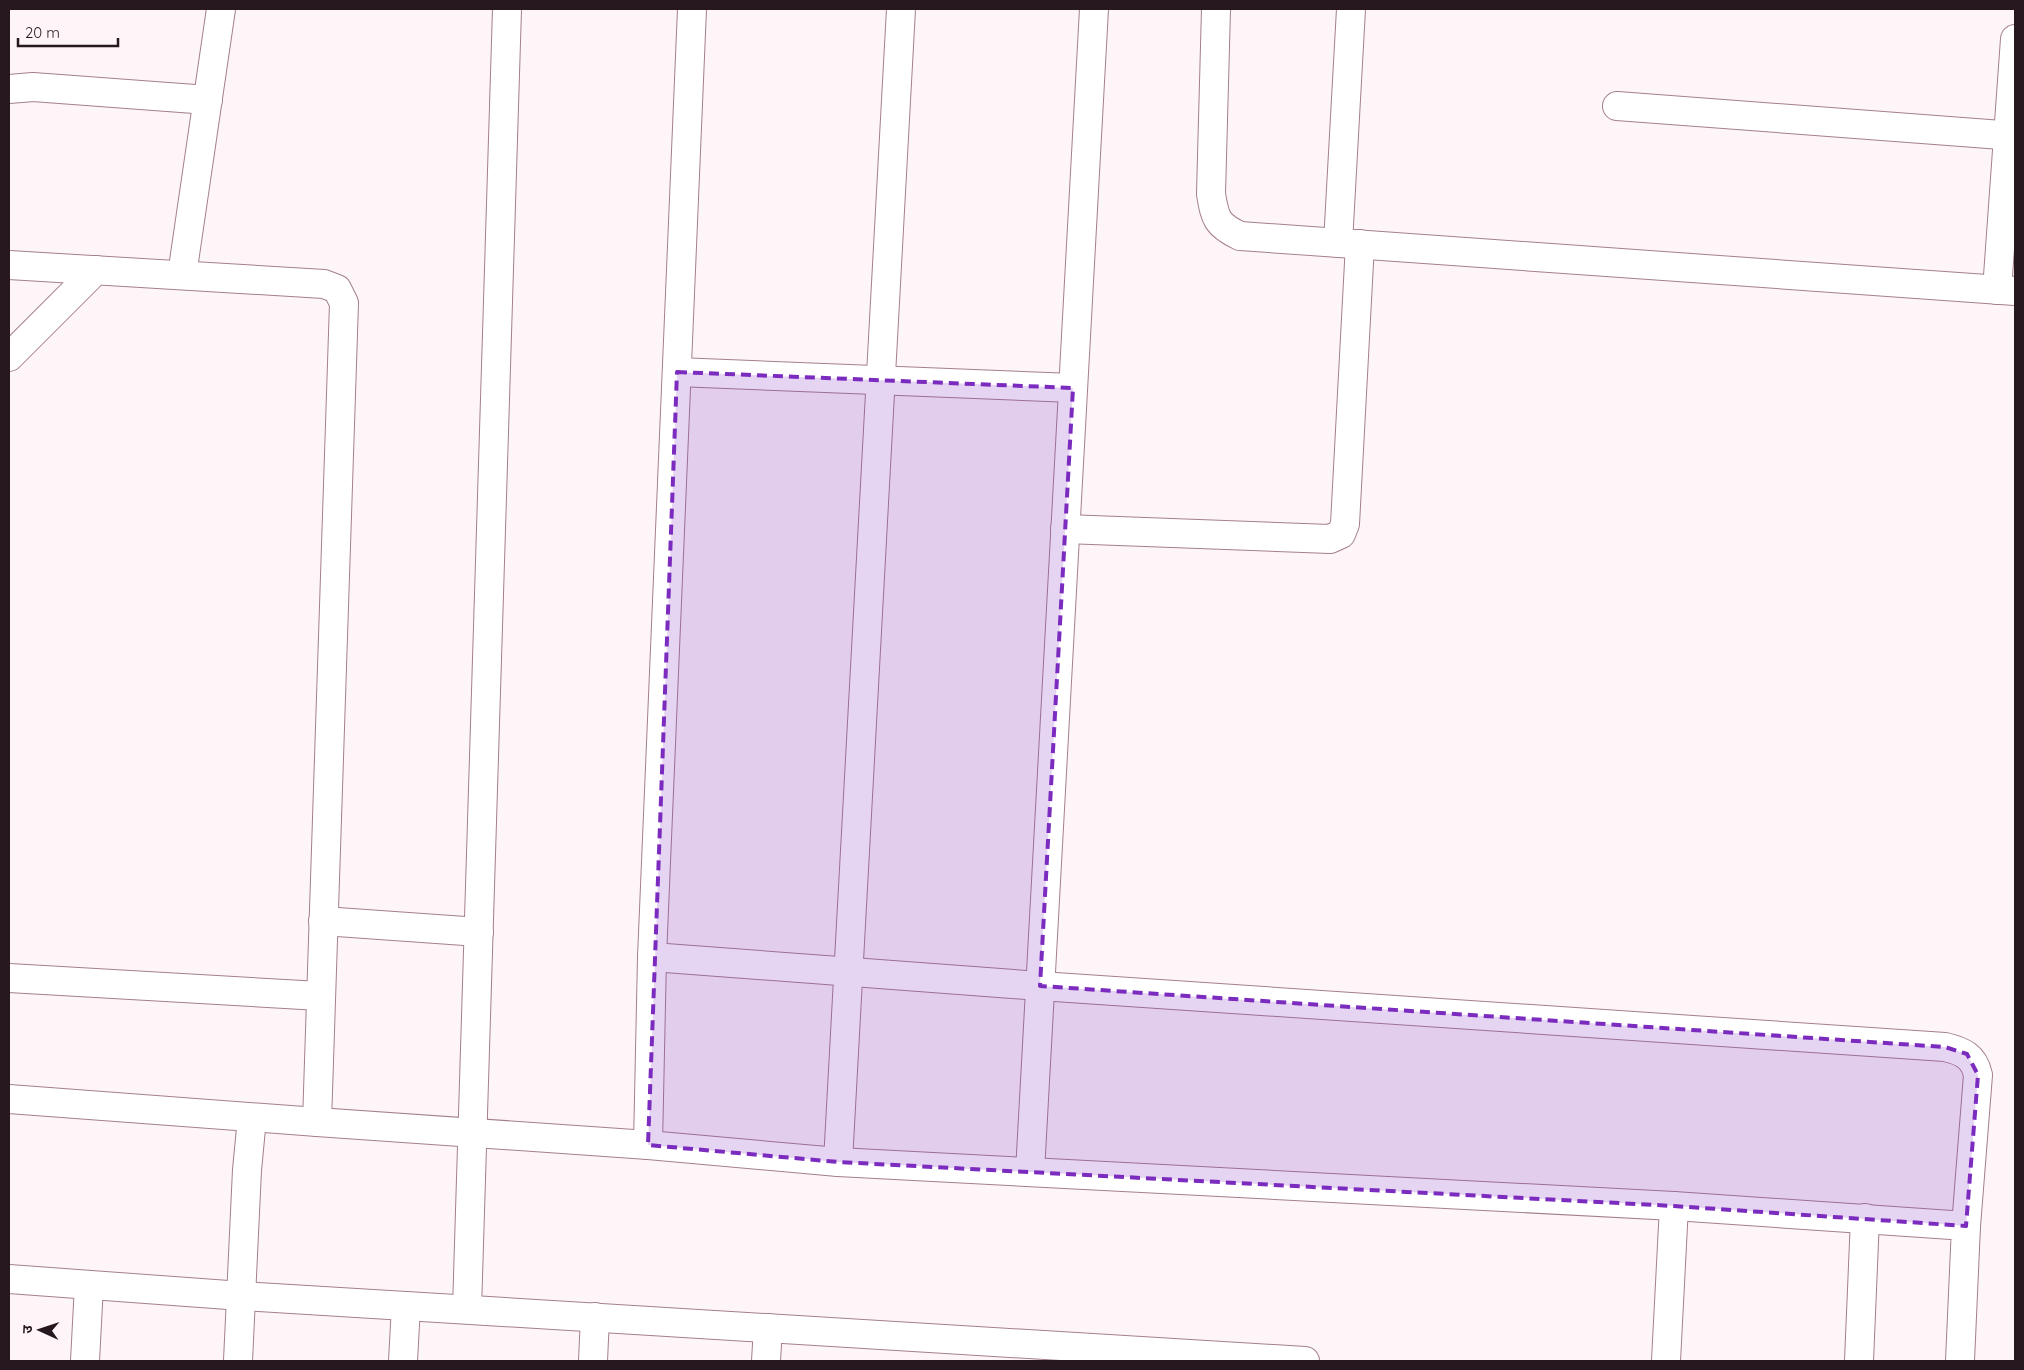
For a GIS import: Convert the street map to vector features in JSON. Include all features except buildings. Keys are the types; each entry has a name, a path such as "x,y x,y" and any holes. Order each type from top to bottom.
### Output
{"street":[{"path":"182,275 221,9"},
{"path":"467,1309 507,9"},
{"path":"648,1144 652,957 692,9"},
{"path":"838,1162 901,9"},
{"path":"1030,1172 1094,9"},
{"path":"1216,9 1211,194 1214,214 1224,228 1240,236 2006,291 2015,39"},
{"path":"1065,529 1330,539 1341,534 1345,524 1351,9"},
{"path":"9,89 33,87 208,100"},
{"path":"1617,106 2012,136"},
{"path":"9,265 324,284 337,289 344,303 317,1122"},
{"path":"9,357 96,270"},
{"path":"677,372 1073,388"},
{"path":"323,921 479,932"},
{"path":"652,957 1040,986 1945,1047 1958,1050 1967,1054 1972,1059 1976,1064 1978,1075 1966,1226 1960,1361"},
{"path":"9,978 320,996"},
{"path":"9,1099 252,1118 648,1144 838,1162 1674,1206 1966,1226"},
{"path":"238,1361 247,1170 252,1118"},
{"path":"1666,1361 1674,1206"},
{"path":"1859,1361 1865,1218"},
{"path":"9,1279 242,1296 768,1328 1064,1354 1305,1361"},
{"path":"85,1361 89,1285"},
{"path":"403,1361 406,1306"},
{"path":"593,1361 595,1318"},
{"path":"766,1361 768,1328"}],"highlighted area":[{"path":"677,372 1073,388 1040,986 1945,1047 1967,1054 1978,1075 1966,1226 1674,1206 838,1162 648,1145"}]}
